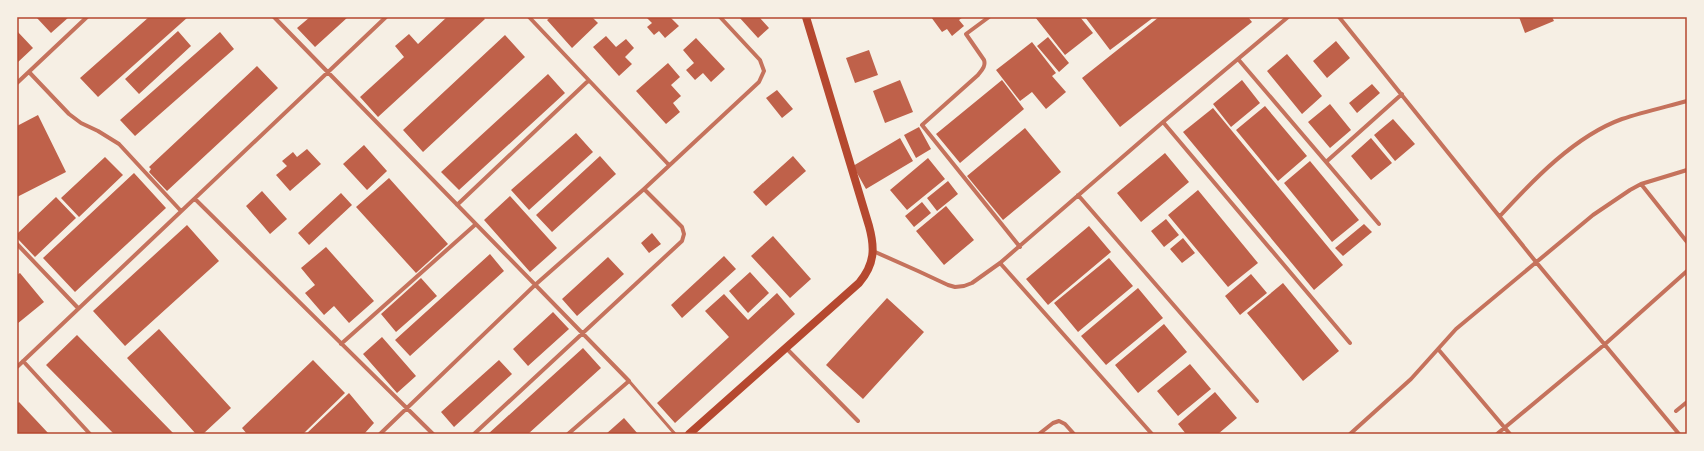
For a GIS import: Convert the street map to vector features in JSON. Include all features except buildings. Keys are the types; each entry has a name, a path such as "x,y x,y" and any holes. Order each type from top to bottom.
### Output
{"main road":[{"path":"689,434 859,283 869,269 873,245 869,226 806,17"}],"street":[{"path":"17,83 87,17"},
{"path":"274,17 629,382 568,434"},
{"path":"17,367 78,308 195,200 386,17"},
{"path":"529,17 669,165"},
{"path":"380,434 535,285 644,188 759,82 763,74 763,67 760,60 720,17"},
{"path":"989,17 966,34 984,60 984,68 922,125 1020,247"},
{"path":"873,251 948,285 955,287 972,283 1000,264 1163,122 1288,17"},
{"path":"1339,17 1536,262 1679,434"},
{"path":"1238,59 1379,224"},
{"path":"29,72 69,114 81,123 98,131 119,144 182,211"},
{"path":"457,205 588,81"},
{"path":"1326,162 1402,94"},
{"path":"1500,216 1526,187 1550,166 1569,150 1601,128 1621,119 1687,101"},
{"path":"1163,122 1350,343"},
{"path":"1350,434 1406,384 1456,329 1610,203 1641,184 1687,170"},
{"path":"1641,184 1687,242"},
{"path":"474,434 679,245 684,237 682,227 644,188"},
{"path":"1078,195 1257,402"},
{"path":"195,200 433,434"},
{"path":"341,344 476,224"},
{"path":"17,244 78,308"},
{"path":"1000,264 1152,434"},
{"path":"1497,434 1604,345 1687,271"},
{"path":"786,348 858,421"},
{"path":"1438,349 1510,434"},
{"path":"23,361 90,434"},
{"path":"1676,411 1687,402"},
{"path":"1039,434 1052,423 1059,421 1065,424 1074,434"}],"lane":[{"path":"629,382 675,434"}]}
